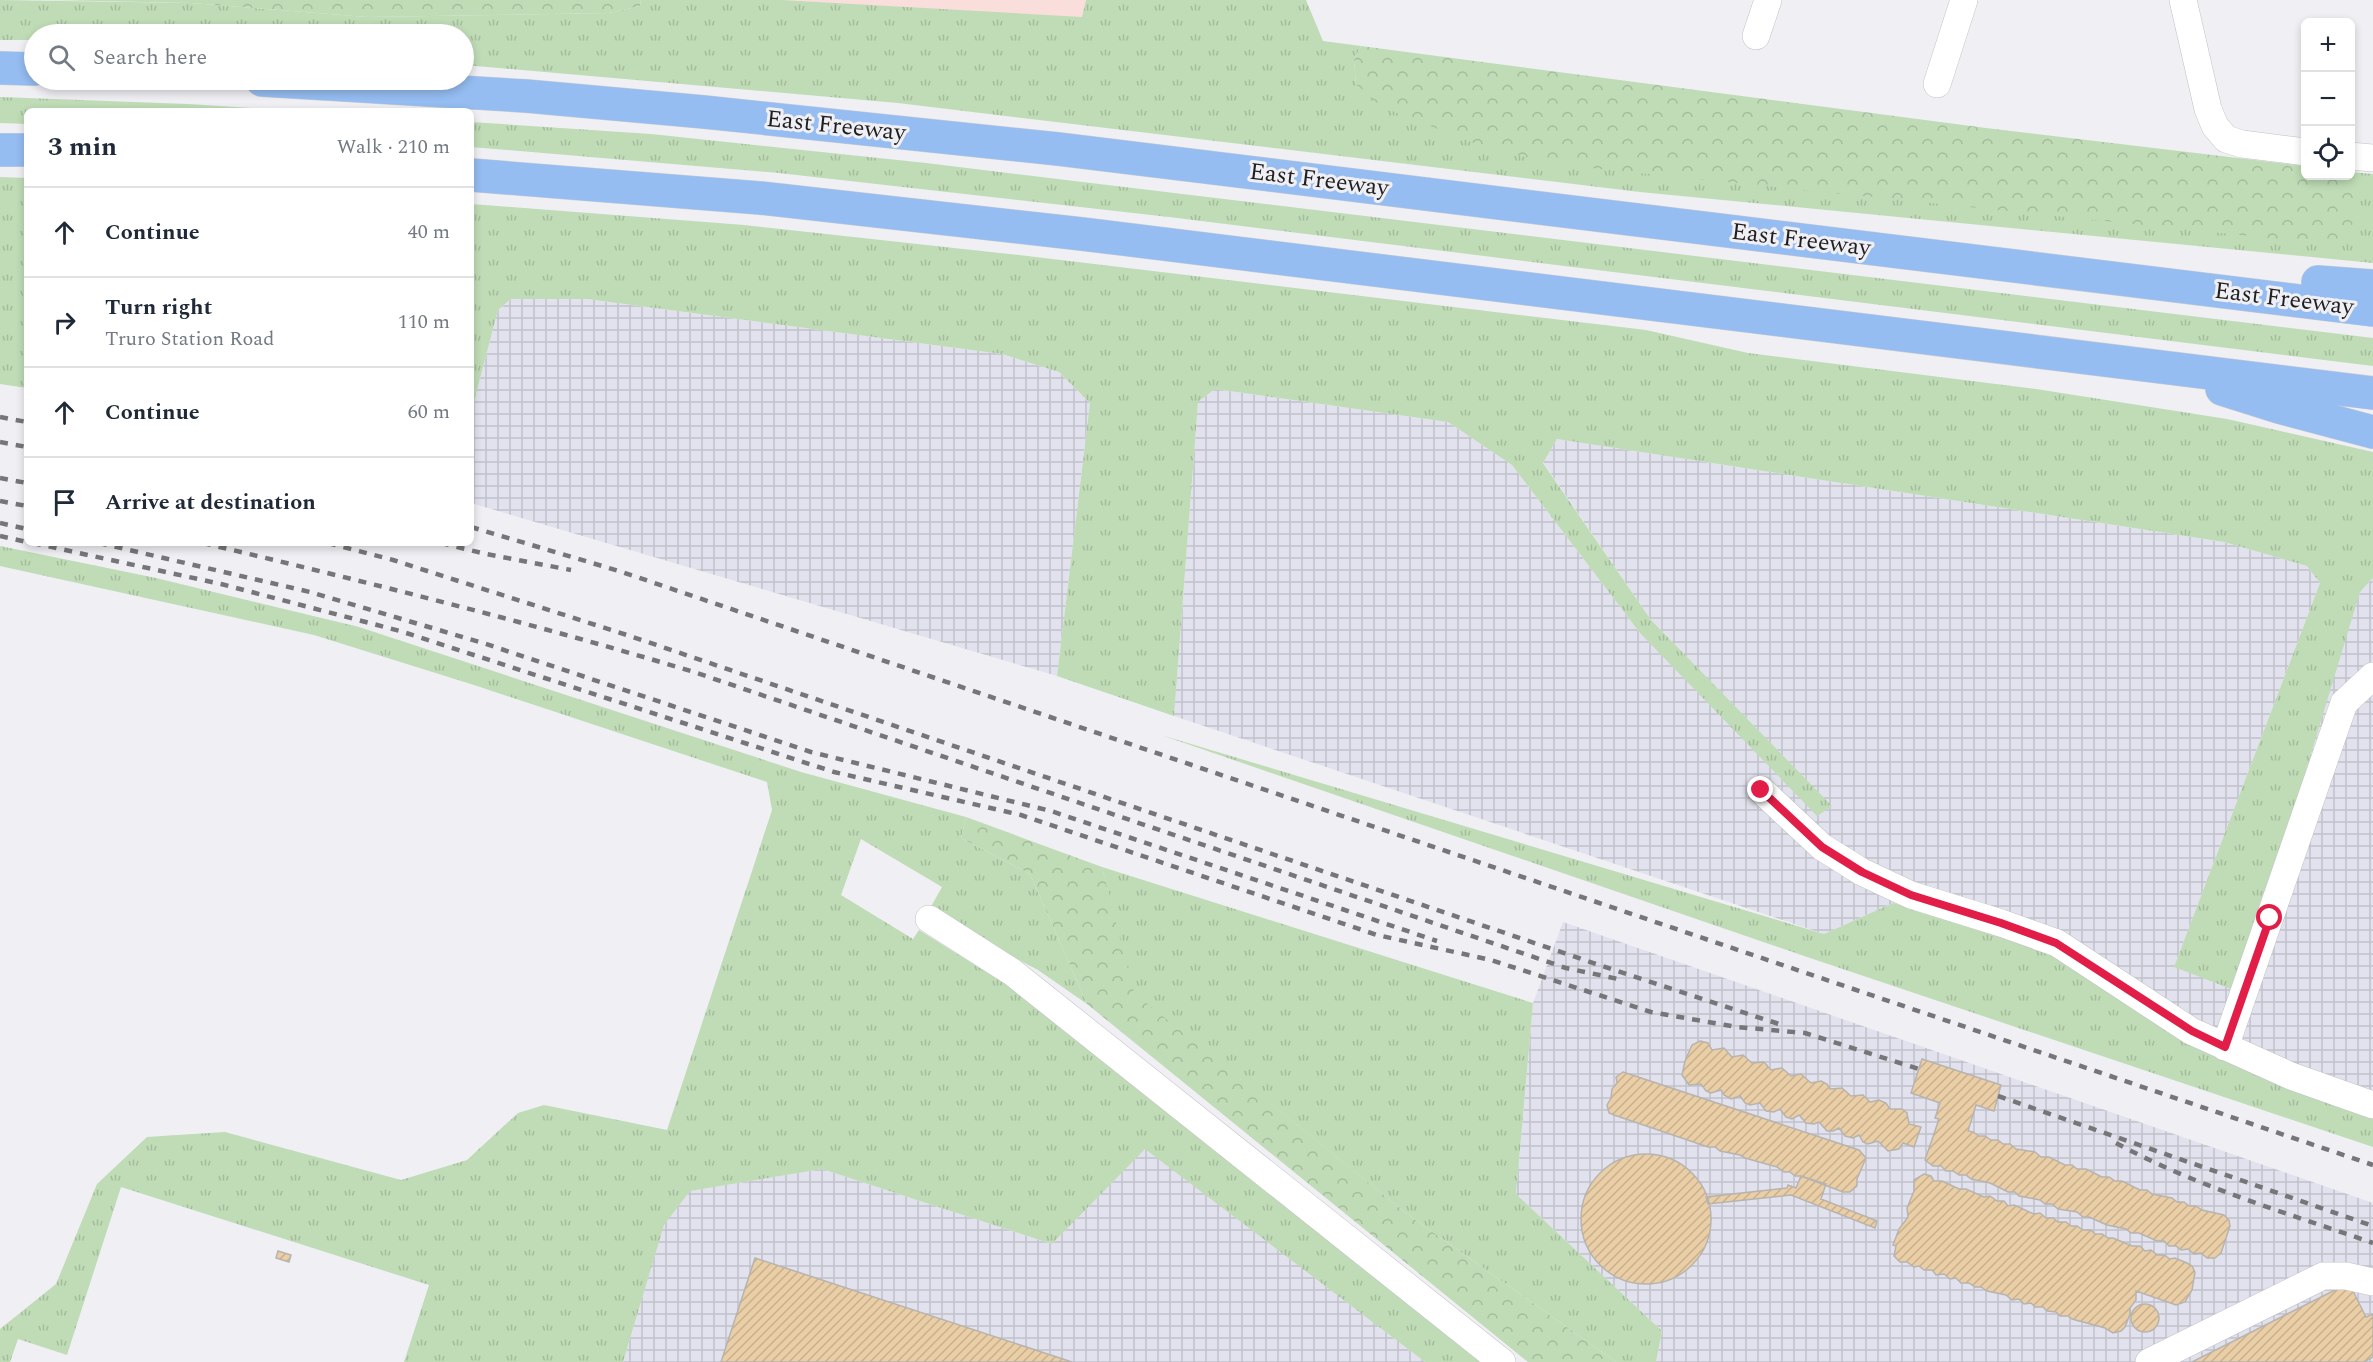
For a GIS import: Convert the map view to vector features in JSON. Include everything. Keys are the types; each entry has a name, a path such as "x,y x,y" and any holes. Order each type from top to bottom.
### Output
{"highway":[{"path":"0,68 24,69"},
{"name":"East Freeway","path":"426,90 525,96 740,116 1268,173 2373,310"},
{"path":"0,150 24,150"},
{"path":"474,175 760,198 1082,234 2373,393"},
{"path":"1835,244 2373,286"},
{"path":"2157,368 2279,407 2373,432"}],"street":[{"path":"1756,36 1768,0"},
{"path":"1937,84 1964,0"},
{"path":"2183,0 2208,109 2215,126 2226,139 2242,144 2301,151"},
{"path":"2355,156 2373,158"},
{"path":"2225,1047 2344,703 2373,676"},
{"path":"1761,790 1822,847 1862,872 1911,895 2056,943 2192,1031 2291,1076 2373,1105"},
{"path":"929,919 1012,972 1502,1362"},
{"path":"2148,1362 2323,1276 2346,1276 2373,1282"}],"shaded area":[{"path":"782,0 1086,0 1083,18"},
{"path":"511,299 587,299 1002,354 1059,372 1090,403 1057,676 474,504 474,402 498,310"},
{"path":"1215,389 1448,422 1512,465 1640,633 1831,806 1651,620 1543,462 1557,439 2224,542 2307,566 2320,583 2174,967 2360,592 2373,578 2373,1112 1893,903 1824,934 1174,716 1198,402"},
{"path":"1563,922 2373,1203 2373,1362 1656,1362 1662,1331 1516,1194 1533,1003"},
{"path":"1145,1148 1425,1362 623,1362 664,1224 690,1191 822,1169 1052,1244"}],"green space":[{"path":"0,0 191,3 367,17 609,13 640,6 641,0 782,0 1082,17 1086,0 1306,0 1323,41 1361,46 1354,60 1356,84 2301,176 2301,180 2357,181 2355,180 2355,172 2373,174 2373,263 1640,192 898,103 474,66 474,24 24,24 24,40 0,40"},
{"path":"48,0 641,0 640,6 609,13 367,17 191,3"},
{"path":"1361,46 1986,128 2301,166 2301,180 2357,181 2358,200 2350,235 2326,244 1552,164 1476,144 1382,107 1356,84 1354,60"},
{"path":"0,97 251,108 24,108 24,124 0,123"},
{"path":"474,122 651,134 926,163 2373,338 2373,366 1169,217 779,173 474,147"},
{"path":"0,177 24,178 24,388 0,384"},
{"path":"474,204 744,225 1019,255 1646,330 1748,353 2036,389 2227,419 2373,452 2373,578 2360,592 2239,992 2174,967 2320,583 2307,566 2224,542 1557,439 1543,463 1651,620 1832,806 1817,816 1640,633 1512,465 1448,422 1215,389 1198,402 1174,716 1057,676 1090,403 1059,372 1002,354 587,299 511,299 498,310 474,402"},
{"path":"0,546 156,578 359,627 801,772 966,817 961,838 1030,874 1087,1004 1038,970 928,912 942,887 861,839 841,895 913,939 919,930 1052,1013 1497,1362 1425,1362 1145,1149 1052,1244 822,1169 690,1191 664,1225 623,1362 404,1362 429,1285 121,1187 67,1355 18,1339 10,1362 0,1362 0,1329 56,1284 97,1184 147,1137 225,1132 401,1180 467,1160 518,1113 544,1105 667,1130 772,810 767,782 474,685 314,635 0,566"},
{"path":"1161,735 1824,934 1893,903 2028,941 2373,1112 2373,1147 1810,958"},
{"path":"966,817 1102,867 1134,993 1410,1216 1616,1362 1528,1362 1087,1004 1030,874 961,838"},
{"path":"1102,867 1533,1003 1516,1194 1662,1331 1656,1362 1616,1362 1410,1216 1133,993"}],"building":[{"path":"1700,1041 1708,1043 1712,1050 1724,1048 1732,1057 1743,1055 1752,1063 1764,1062 1771,1070 1782,1068 1791,1076 1801,1074 1811,1083 1821,1081 1830,1089 1842,1088 1851,1096 1863,1095 1870,1102 1879,1100 1886,1103 1890,1109 1902,1109 1907,1113 1909,1124 1921,1127 1914,1147 1903,1143 1899,1149 1888,1151 1878,1141 1868,1144 1863,1142 1859,1135 1853,1138 1845,1136 1839,1128 1827,1131 1819,1122 1806,1123 1799,1115 1792,1119 1786,1117 1780,1109 1774,1112 1766,1111 1760,1103 1750,1105 1745,1103 1740,1096 1731,1099 1721,1090 1711,1093 1706,1091 1701,1084 1689,1085 1682,1075 1685,1061 1692,1045"},
{"path":"1922,1059 2001,1085 1994,1111 1976,1105 1968,1131 1991,1140 1998,1140 2003,1144 2010,1144 2016,1149 2035,1152 2041,1157 2049,1157 2077,1169 2086,1169 2102,1177 2122,1181 2152,1194 2224,1215 2229,1220 2230,1226 2221,1253 2215,1258 2207,1258 2201,1253 2194,1254 2188,1249 2181,1250 2176,1246 2169,1246 2164,1241 2157,1241 2139,1233 2131,1233 2126,1229 2083,1217 2077,1212 2058,1209 2052,1204 2019,1196 2015,1192 2008,1192 1990,1183 1971,1179 1953,1171 1946,1171 1941,1166 1933,1166 1925,1160 1939,1119 1935,1118 1940,1103 1911,1093"},
{"path":"1623,1072 1859,1150 1866,1158 1857,1179 1857,1186 1850,1192 1843,1192 1801,1176 1795,1176 1790,1172 1784,1172 1777,1167 1720,1151 1715,1147 1708,1147 1609,1113 1607,1105 1612,1089 1617,1083 1616,1077"},
{"path":"1646,1154 1671,1159 1692,1173 1706,1194 1711,1219 1706,1244 1692,1265 1671,1279 1646,1284 1621,1279 1600,1265 1586,1244 1581,1219 1586,1194 1600,1173 1621,1159"},
{"path":"1924,1174 1931,1176 1934,1181 1942,1181 1984,1197 1990,1196 1997,1201 2004,1201 2008,1206 2014,1205 2034,1214 2040,1213 2046,1218 2066,1222 2071,1226 2091,1230 2095,1234 2102,1234 2132,1246 2140,1246 2145,1251 2151,1250 2157,1255 2164,1255 2170,1259 2175,1258 2187,1263 2195,1272 2192,1290 2185,1302 2176,1305 2136,1291 2136,1300 2130,1308 2125,1327 2113,1333 2105,1328 2068,1316 2060,1316 2043,1307 2035,1307 2031,1303 2024,1304 2019,1299 2012,1300 2006,1295 1987,1291 1969,1283 1961,1283 1956,1278 1950,1279 1944,1274 1936,1275 1932,1270 1924,1270 1907,1262 1900,1262 1894,1256 1896,1246 1893,1245 1899,1229 1908,1217 1907,1208 1914,1191 1914,1180"},
{"path":"1801,1176 1826,1184 1821,1199 1877,1221 1875,1228 1791,1195 1708,1204 1706,1197 1787,1188 1788,1185 1796,1188"},
{"path":"278,1251 291,1255 289,1262 276,1258"},
{"path":"755,1258 1072,1362 721,1362"},
{"path":"2349,1283 2366,1317 2373,1314 2373,1357 2364,1362 2192,1362"},
{"path":"2145,1304 2155,1308 2159,1318 2155,1328 2145,1332 2135,1328 2131,1318 2135,1308"}],"railway":[{"path":"0,417 24,421"},
{"path":"0,442 24,446"},
{"path":"0,478 24,482"},
{"path":"0,501 24,505"},
{"path":"0,523 24,528"},
{"path":"474,528 619,571 2373,1165"},
{"path":"0,536 24,541"},
{"path":"47,546 221,584 400,631 834,772 1021,815 1377,935 1491,960 1651,1012 1737,1027 1805,1033 1919,1069"},
{"path":"112,546 310,592 483,643 811,752 1051,811 1437,941"},
{"path":"215,546 449,604 694,672 1566,968 1618,979"},
{"path":"339,546 393,560 630,636 1779,1024"},
{"path":"453,546 571,570"},
{"path":"1998,1096 2373,1226"},
{"path":"2116,1143 2210,1186 2373,1243"}],"route":[{"path":"1761,790 1822,847 1862,872 1911,895 2056,943 2192,1031 2225,1047 2270,918"}]}
